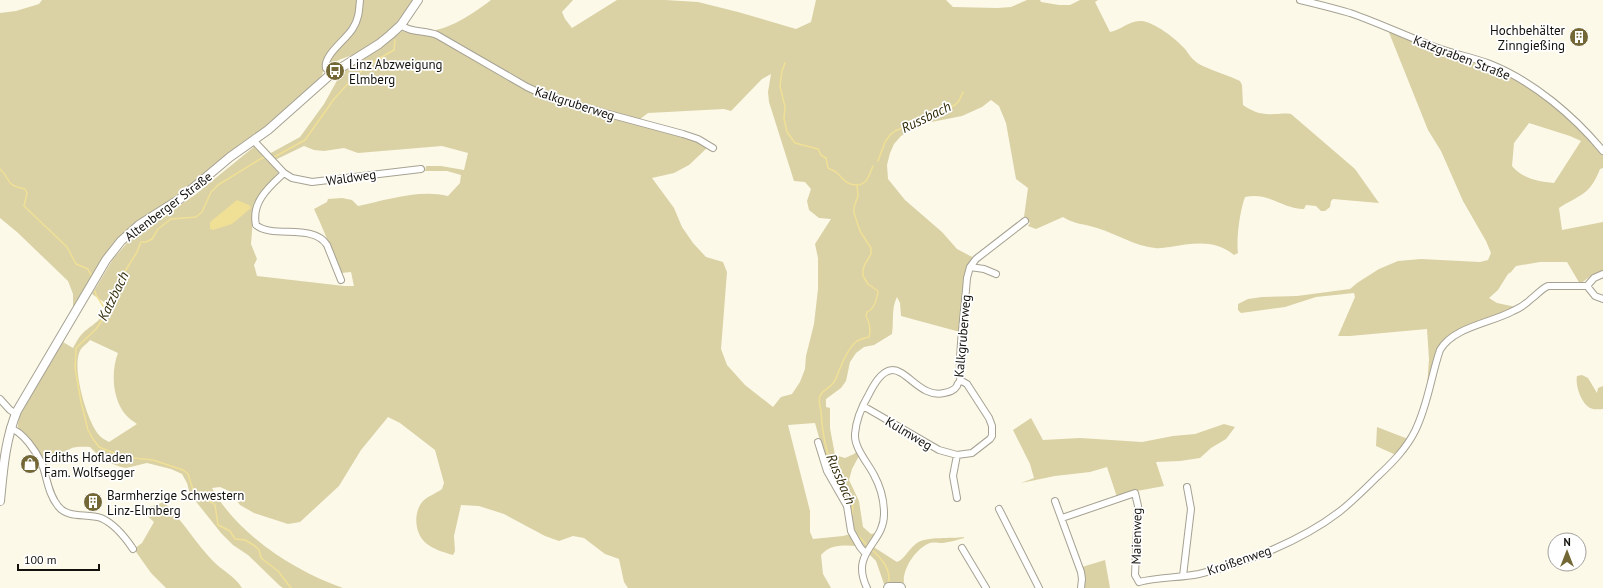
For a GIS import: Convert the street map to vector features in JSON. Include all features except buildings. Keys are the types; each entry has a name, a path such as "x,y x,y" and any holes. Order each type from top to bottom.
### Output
{"main road":[{"path":"890,588 900,588"}],"street":[{"path":"331,74 326,68 326,61 354,27 359,12 360,0"},
{"name":"Altenberger Straße","path":"0,501 6,443 16,414 106,260 121,241 139,225 180,199 230,157 254,141 331,74 379,44 400,25 418,0"},
{"name":"Katzgraben Straße","path":"1300,0 1352,14 1436,47 1474,59 1507,72 1526,83 1562,109 1586,131 1603,151"},
{"name":"Kalkgruberweg","path":"400,25 409,30 422,30 437,35 527,87 553,99 683,134 698,139 713,148"},
{"path":"254,141 284,173 266,190 257,203 255,216 256,225 264,229 304,234 319,237 324,240 341,280"},
{"name":"Waldweg","path":"284,173 298,180 312,182 421,169"},
{"path":"996,274 984,269 970,267 976,259 1025,221"},
{"name":"Kalkgruberweg","path":"867,588 862,570 863,558 882,528 884,521 884,506 879,485 855,439 858,420 863,406 877,380 887,371 899,372 923,389 934,394 954,390 960,380 960,360 966,285 970,267"},
{"path":"1603,274 1594,278 1587,286 1595,296 1603,299"},
{"name":"Kroißenweg","path":"1138,585 1155,579 1183,576 1215,569 1278,547 1308,532 1332,517 1348,504 1396,458 1410,440 1420,421 1440,350 1447,340 1459,333 1512,312 1523,306 1543,288 1548,286 1587,286"},
{"name":"Kulmweg","path":"863,406 931,447 943,452 957,455 972,453 978,450 990,439 992,431 989,418 967,384 960,380"},
{"path":"0,399 16,414"},
{"path":"10,428 22,434 42,464 54,499 61,510 71,514 100,518 110,523 117,528 133,550"},
{"path":"818,442 827,471 847,506 852,532 860,547 868,550"},
{"path":"957,455 953,476 958,498"},
{"path":"1183,576 1192,509 1187,487"},
{"name":"Maienweg","path":"1062,518 1135,493 1138,506 1135,576 1138,585"},
{"path":"1055,501 1080,572 1082,580 1081,588"},
{"path":"999,509 1040,588"},
{"path":"962,548 986,588"}],"shaded area":[{"path":"42,0 414,0 397,23 384,36 360,52 335,62 335,64 323,72 321,78 265,128 192,187 135,224 73,309 73,294 68,281 17,232 0,218 0,13 16,11 39,4"},
{"path":"491,0 573,0 562,12 572,28 617,0 665,0 698,2 796,29 811,22 816,0 946,0 953,7 998,8 1011,7 1027,0 1040,0 1041,2 1059,5 1070,5 1080,0 1098,0 1095,2 1110,32 1137,21 1153,24 1176,41 1197,63 1240,81 1242,85 1243,105 1254,111 1262,113 1291,114 1355,169 1379,203 1333,199 1330,207 1325,211 1321,211 1316,206 1306,205 1304,209 1296,208 1262,197 1245,197 1239,225 1238,253 1234,255 1219,246 1211,244 1187,244 1155,248 1140,245 1104,230 1075,223 1063,217 1036,229 1028,226 1030,223 1024,217 1028,188 1016,179 1006,123 999,106 991,100 982,107 962,116 921,124 901,136 894,144 890,153 887,165 888,179 905,200 942,232 957,249 974,258 969,265 960,332 901,316 900,303 897,297 893,311 892,334 874,345 864,347 856,353 850,362 846,381 841,388 826,399 826,407 830,408 830,428 835,455 845,458 854,454 858,450 860,454 852,469 849,480 859,501 863,527 871,534 876,533 865,548 857,539 827,466 815,423 788,425 810,511 810,532 813,539 851,534 857,546 833,547 821,555 823,574 831,588 628,588 624,582 619,559 605,554 584,538 573,536 559,541 545,536 504,514 479,506 461,505 454,536 455,551 453,555 439,551 423,540 419,535 416,523 416,517 423,501 442,489 444,483 435,450 400,423 388,417 361,450 339,486 300,522 288,524 254,513 240,505 229,491 220,487 212,488 236,521 268,549 305,572 343,588 283,588 280,586 248,555 233,545 221,533 190,494 187,483 182,474 171,469 147,463 126,468 121,467 110,463 90,447 72,448 48,464 40,459 18,428 22,410 63,342 73,348 82,334 102,317 105,303 92,294 113,259 127,243 196,194 255,146 278,173 259,196 254,206 251,244 257,259 254,265 257,276 354,286 351,272 341,273 314,209 327,202 328,199 342,198 352,200 358,206 403,196 437,194 448,196 460,183 461,175 447,171 425,171 426,166 441,166 464,170 468,153 442,146 358,153 344,148 324,151 314,150 304,146 275,160 269,154 300,137 324,104 339,77 347,69 378,50 402,31 427,32 450,26","holes":["771,74 768,92 769,102 794,181 805,182 811,189 807,201 809,210 819,218 831,219 815,244 818,258 818,289 814,324 806,356 805,369 800,382 792,394 781,397 773,407 745,385 727,365 721,349 727,272 723,262 706,257 693,243 682,227 674,208 652,178 674,173 689,165 708,147 692,138 537,93 639,120 648,113 724,109 731,111 762,79","90,340 118,353 114,368 114,384 117,400 125,414 137,424 109,442 102,438 94,428 81,393 77,367 78,356 81,349"]},
{"path":"1388,30 1497,69 1532,89 1573,121 1603,154 1603,168 1600,169 1596,178 1588,189 1559,208 1562,230 1603,222 1603,272 1592,275 1580,284 1567,262 1540,262 1516,266 1508,274 1498,290 1489,298 1497,303 1516,307 1445,339 1427,388 1429,359 1427,329 1338,336 1355,297 1354,293 1316,297 1285,307 1241,313 1238,310 1238,304 1248,299 1297,296 1350,289 1379,269 1398,261 1421,259 1480,262 1488,260 1491,253 1486,241 1463,201 1441,151 1428,130","holes":["1529,123 1581,141 1554,183 1526,177 1512,166 1514,143"]},
{"path":"237,200 249,205 251,208 232,224 213,230 210,229 210,222"},
{"path":"1582,375 1588,378 1597,393 1598,388 1603,386 1603,409 1590,408 1581,398 1577,384 1577,376"},
{"path":"1031,418 1043,440 1080,438 1142,442 1173,436 1195,434 1224,424 1235,427 1226,439 1211,448 1200,458 1156,462 1164,486 1137,491 1117,497 1107,467 1090,472 1055,476 1021,483 1034,478 1030,464 1013,430"},
{"path":"1377,427 1408,439 1396,455 1376,446"},
{"path":"164,502 212,560 236,580 242,588 166,588 151,573 134,549 142,543 154,522 141,510"},
{"path":"964,537 946,543 930,543 920,549 911,560 905,572 904,583 884,584 876,561 868,553 872,546 897,562 900,561 914,545 921,541 927,539"},
{"path":"1105,560 1110,588 1083,588 1082,567"}],"waterway":[{"name":"Katzbach","path":"272,157 305,140 334,99 355,76 375,61 394,50 395,40"},
{"name":"Russbach","path":"785,63 782,71 780,86 785,107 784,118 787,132 795,143 818,149 821,155 826,158 828,168 836,172 848,183 857,185"},
{"name":"Russbach","path":"878,161 885,142 890,135 895,131 955,105 959,101 963,92"},
{"name":"Katzbach","path":"266,157 218,185 211,192 202,212 196,217 171,219 158,229 152,239 146,242 141,242 137,252 124,273 112,299 108,312 96,329 76,348 75,368 88,430 99,447 124,457 153,460 183,470 188,474 193,490 215,505 218,525 230,531 235,539 245,540 255,546 259,550 261,558 278,571 291,588"},
{"name":"Russbach","path":"851,517 853,509 851,496 835,472 827,452 819,400 821,393 831,386 835,380 848,352 854,344 857,341 869,337 870,326 866,316 867,312 870,311 875,303 878,291 868,284 863,276 863,270 871,254 871,248 860,231 854,213 854,207 858,196 857,185 866,181 873,166"},
{"path":"0,169 11,184 25,189 27,193 24,206 67,247 76,264 88,269 92,277"},
{"path":"95,291 107,312"},
{"name":"Russbach","path":"853,527 856,534 868,546"},
{"name":"Russbach","path":"870,548 881,559 886,567 889,581"}],"place":[{"name":"Hochbehälter Zinngießing","path":"1579,37"},
{"name":"Linz Abzweigung Elmberg","path":"335,71"},
{"name":"Ediths Hofladen Fam. Wolfsegger","path":"30,464"},
{"name":"Barmherzige Schwestern Linz-Elmberg","path":"93,502"}]}
